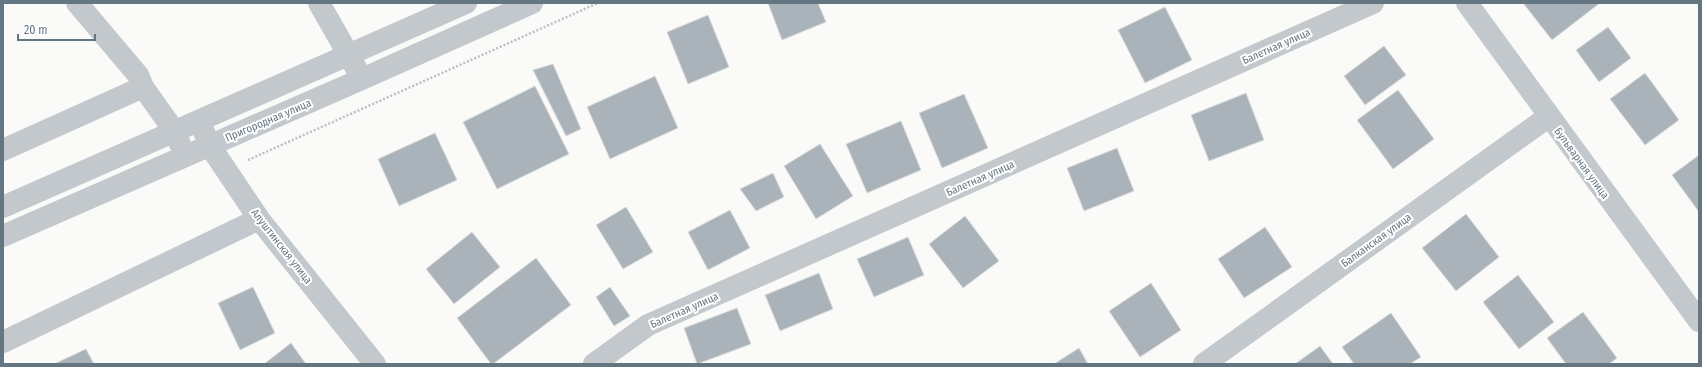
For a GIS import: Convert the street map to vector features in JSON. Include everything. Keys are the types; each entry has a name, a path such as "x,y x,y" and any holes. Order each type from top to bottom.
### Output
{"street":[{"path":"77,3 138,75 143,87 175,132 186,156"},
{"path":"319,3 362,79"},
{"path":"3,207 466,3"},
{"name":"Пригородная улица","path":"3,236 532,3"},
{"name":"Балетная улица","path":"594,364 648,325 1374,3"},
{"name":"Бульварная улица","path":"1466,3 1548,117 1699,321"},
{"path":"3,150 143,87"},
{"name":"Балканская улица","path":"1204,364 1548,117"},
{"name":"Алуштинская улица","path":"199,121 210,146 259,219 375,364"},
{"path":"3,342 259,219"}],"path":[{"path":"226,170 598,3"}],"building":[{"path":"768,3 818,3 826,22 782,40"},
{"path":"1523,3 1600,3 1552,40"},
{"path":"1165,7 1192,60 1145,83 1118,30"},
{"path":"708,15 729,67 688,84 667,32"},
{"path":"1608,27 1631,58 1599,82 1576,50"},
{"path":"1384,46 1406,75 1365,105 1344,76"},
{"path":"553,64 581,129 566,136 533,70"},
{"path":"1645,73 1679,120 1645,145 1610,99"},
{"path":"655,76 678,128 610,159 587,107"},
{"path":"535,86 569,154 497,189 463,122"},
{"path":"1398,90 1434,139 1393,169 1357,120"},
{"path":"1246,93 1264,140 1209,161 1191,115"},
{"path":"964,94 988,148 942,168 919,113"},
{"path":"901,121 921,170 867,193 846,144"},
{"path":"435,133 457,180 399,206 378,159"},
{"path":"820,144 853,196 816,219 784,166"},
{"path":"1117,148 1134,191 1084,211 1067,168"},
{"path":"1699,155 1699,212 1672,175"},
{"path":"773,173 784,197 756,211 740,189"},
{"path":"626,207 653,252 623,269 596,225"},
{"path":"730,210 750,248 708,270 688,232"},
{"path":"1466,214 1499,257 1456,291 1422,248"},
{"path":"965,216 999,261 963,288 929,244"},
{"path":"1265,227 1292,267 1244,298 1218,259"},
{"path":"472,232 500,267 454,304 426,269"},
{"path":"908,237 924,275 874,297 857,259"},
{"path":"536,258 571,305 491,364 457,318"},
{"path":"819,273 833,309 780,331 765,295"},
{"path":"1518,275 1554,322 1519,349 1483,302"},
{"path":"1151,283 1181,330 1140,357 1109,311"},
{"path":"253,287 275,333 240,350 218,303"},
{"path":"610,287 630,316 614,326 596,297"},
{"path":"737,308 751,344 697,364 684,328"},
{"path":"1583,312 1617,358 1609,364 1566,364 1547,338"},
{"path":"1391,313 1421,357 1410,364 1354,364 1342,347"},
{"path":"291,343 306,364 264,364"},
{"path":"1320,346 1333,364 1295,364"},
{"path":"1079,348 1088,364 1054,364"},
{"path":"86,349 94,364 54,364"}]}
